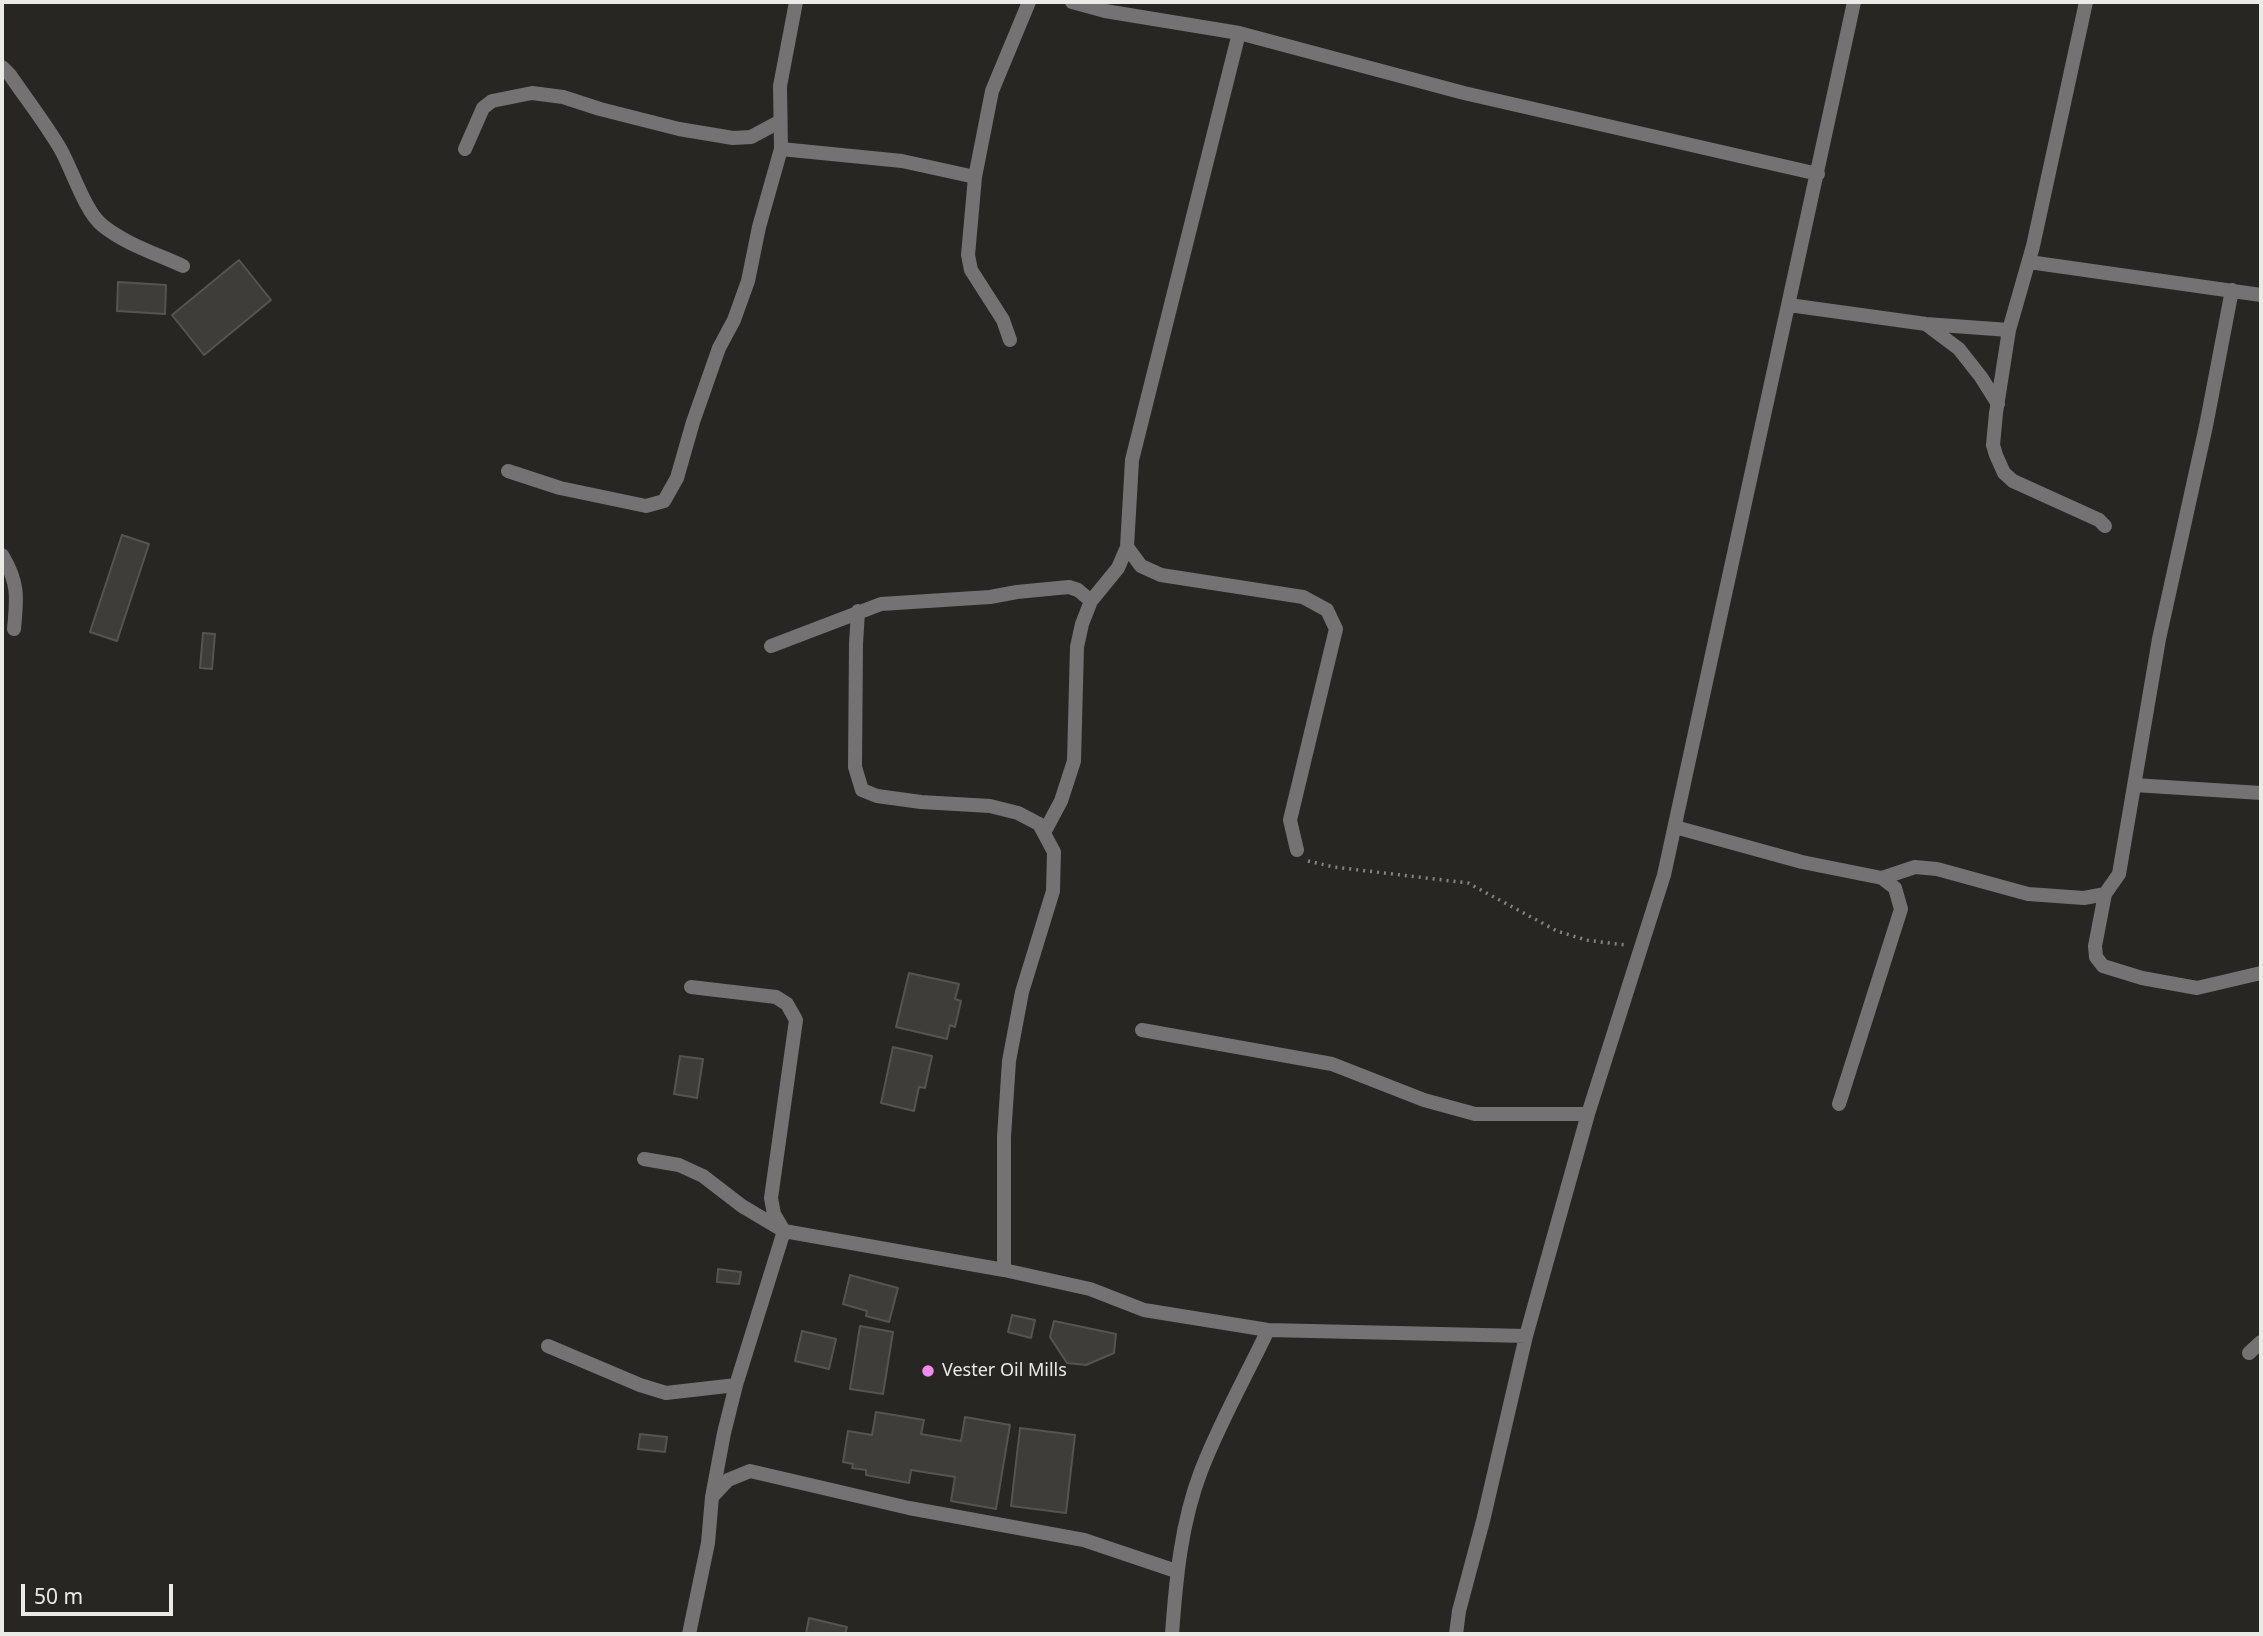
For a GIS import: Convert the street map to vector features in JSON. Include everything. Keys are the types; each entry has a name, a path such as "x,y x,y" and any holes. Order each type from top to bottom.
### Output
{"street":[{"path":"508,471 560,488 646,506 664,500 677,478 719,348 734,320 748,281 759,227 781,149 780,86 796,2"},
{"path":"1010,340 1003,320 971,270 968,244 975,177 992,91 1029,2"},
{"path":"1072,2 1239,33 1464,93 1818,174"},
{"path":"1456,1634 1458,1611 1483,1521 1526,1336 1588,1114 1664,874 1854,2"},
{"path":"2086,2 2029,262 2009,330 1993,444 2004,473 2013,481 2099,520 2105,526"},
{"path":"1045,831 1061,801 1074,761 1077,647 1091,601 1118,568 1127,547 1132,460 1239,33"},
{"path":"2,67 60,148 77,179 87,206 100,223 115,234 183,266"},
{"path":"465,149 483,108 492,101 532,93 563,97 679,129 733,138 751,137 779,122"},
{"path":"781,149 902,161 975,177"},
{"path":"2029,262 2261,295"},
{"path":"2232,290 2201,452 2159,639 2119,874 2105,894 2095,946 2096,957 2103,965 2142,978 2197,988 2261,973"},
{"path":"1789,305 1926,324 2009,330"},
{"path":"1926,324 1959,349 1998,404"},
{"path":"1127,547 1141,566 1161,575 1303,597 1327,610 1336,629 1290,820 1297,850"},
{"path":"2,555 13,574 18,594 14,629"},
{"path":"771,646 881,604 990,597 1069,587 1078,590 1091,601"},
{"path":"858,611 855,767 862,790 877,796 921,802 990,806 1031,817 1045,831 1054,852 1054,891 1022,992 1009,1061 1004,1137 1004,1270"},
{"path":"2134,785 2261,793"},
{"path":"1675,827 1802,862 1882,878 1895,888 1901,909 1839,1104"},
{"path":"1882,878 1915,867 1937,869 2028,894 2084,898 2105,894"},
{"path":"688,1634 708,1544 712,1497 724,1433 736,1385 784,1231 774,1214 771,1198 796,1020 787,1004 776,997 691,987"},
{"path":"1142,1030 1332,1064 1424,1100 1475,1114 1588,1114"},
{"path":"644,1159 679,1165 703,1176 743,1206 784,1231 1004,1270 1090,1289 1144,1310 1268,1330 1526,1336"},
{"path":"1172,1634 1176,1571 1201,1471 1268,1330"},
{"path":"2249,1353 2261,1342"},
{"path":"548,1346 640,1385 666,1392 736,1385"},
{"path":"712,1497 728,1480 750,1471 909,1508 1084,1540 1176,1571"}],"path":[{"path":"1297,850 1310,863 1468,883 1558,931 1586,940 1642,948"}],"building":[{"path":"239,260 271,300 204,355 172,315"},
{"path":"118,282 166,285 165,314 117,311"},
{"path":"122,535 149,544 117,641 90,632"},
{"path":"203,633 215,634 212,669 200,668"},
{"path":"909,973 959,984 955,999 961,1001 955,1027 950,1025 947,1039 896,1027"},
{"path":"893,1047 932,1056 925,1088 919,1087 914,1111 881,1103"},
{"path":"680,1056 703,1059 697,1098 674,1094"},
{"path":"718,1269 741,1272 739,1284 717,1282"},
{"path":"850,1275 898,1288 889,1322 866,1316 867,1311 843,1304"},
{"path":"1012,1315 1035,1320 1031,1338 1008,1332"},
{"path":"1054,1321 1116,1334 1114,1353 1086,1365 1067,1363 1050,1337"},
{"path":"860,1326 893,1332 883,1394 850,1389"},
{"path":"802,1331 836,1339 829,1369 795,1361"},
{"path":"876,1412 924,1420 921,1434 961,1441 965,1417 1010,1425 996,1509 951,1501 955,1477 911,1470 909,1483 866,1475 866,1470 852,1468 853,1464 843,1462 848,1431 872,1435"},
{"path":"1020,1428 1075,1435 1066,1513 1011,1506"},
{"path":"640,1434 667,1437 665,1452 638,1449"},
{"path":"809,1618 847,1627 845,1634 806,1634"}],"place":[{"name":"Vester Oil Mills","path":"928,1371"}]}
